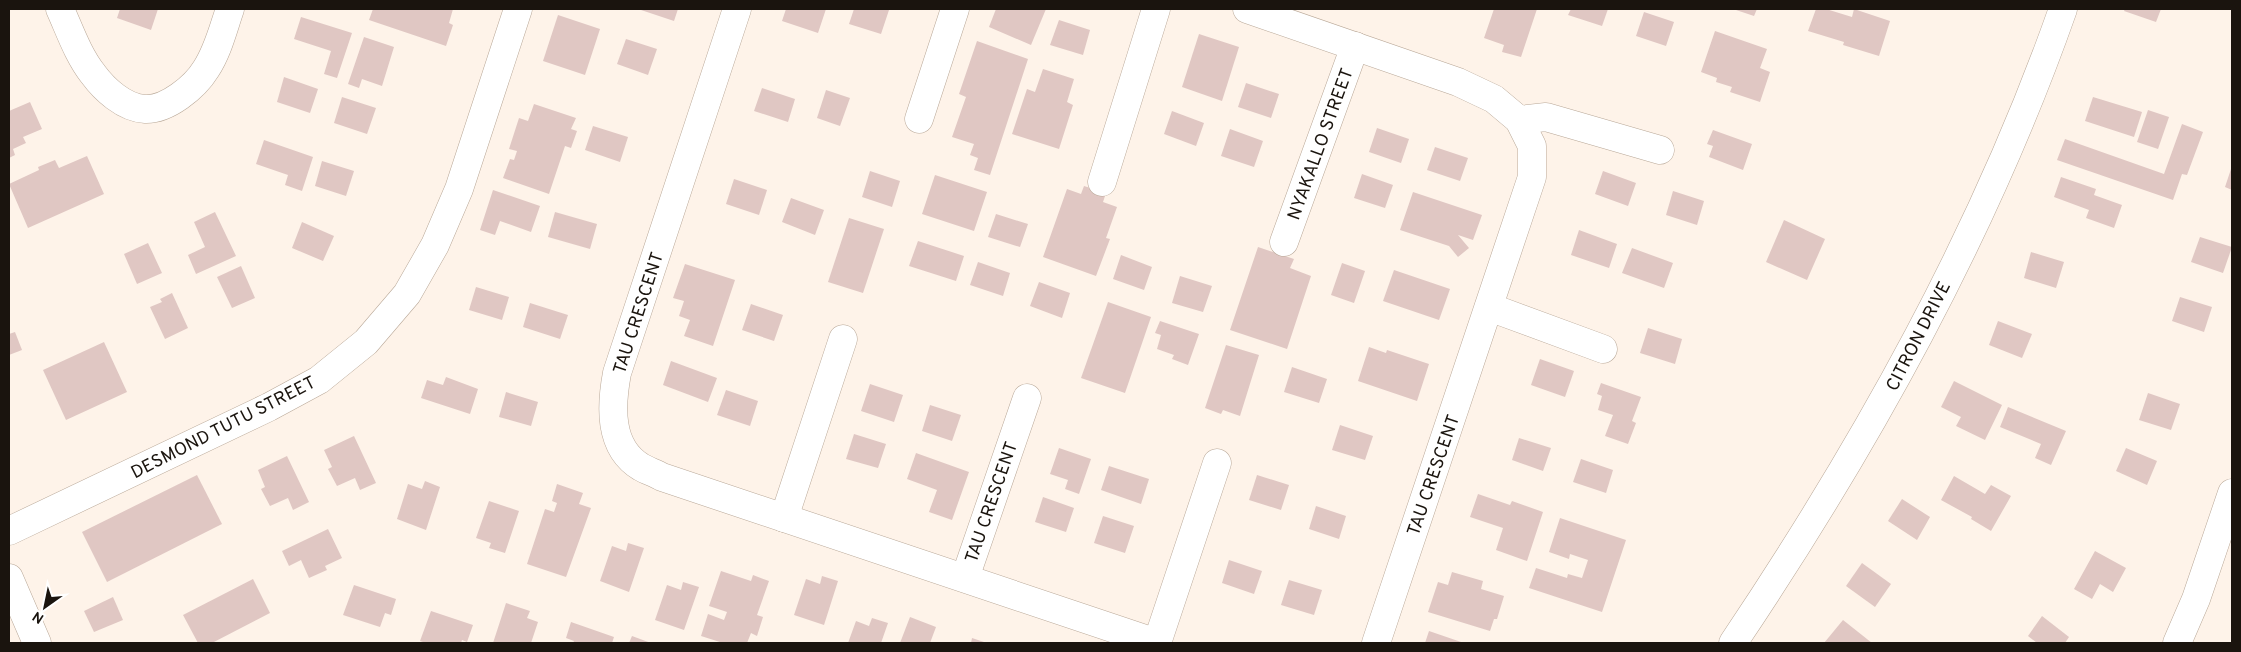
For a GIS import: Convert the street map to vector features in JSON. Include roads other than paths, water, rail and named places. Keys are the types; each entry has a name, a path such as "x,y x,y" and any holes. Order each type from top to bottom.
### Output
{"street":[{"path":"60,9 79,52 92,74 110,93 129,106 146,110 170,102 191,89 207,69 218,45 230,9"},
{"name":"DESMOND TUTU STREET","path":"9,531 270,407 319,380 366,342 406,294 435,245 459,188 518,9"},
{"name":"TAU CRESCENT","path":"737,9 617,373 612,399 614,426 622,448 639,466 662,477 1157,643 1217,463"},
{"path":"919,120 955,9"},
{"path":"1102,182 1156,9"},
{"name":"NYAKALLO STREET","path":"1247,9 1458,82 1494,99 1519,120"},
{"name":"CITRON DRIVE","path":"1734,643 1792,556 1888,394 1969,237 2040,75 2063,9"},
{"name":"NYAKALLO STREET","path":"1284,242 1355,46"},
{"path":"1519,120 1546,116 1660,150"},
{"name":"TAU CRESCENT","path":"1376,643 1532,177 1532,146 1519,120"},
{"path":"1489,307 1603,349"},
{"path":"784,518 843,339"},
{"name":"TAU CRESCENT","path":"965,578 1027,398"},
{"path":"2177,643 2196,599 2232,493"},
{"path":"9,578 37,643"}]}
